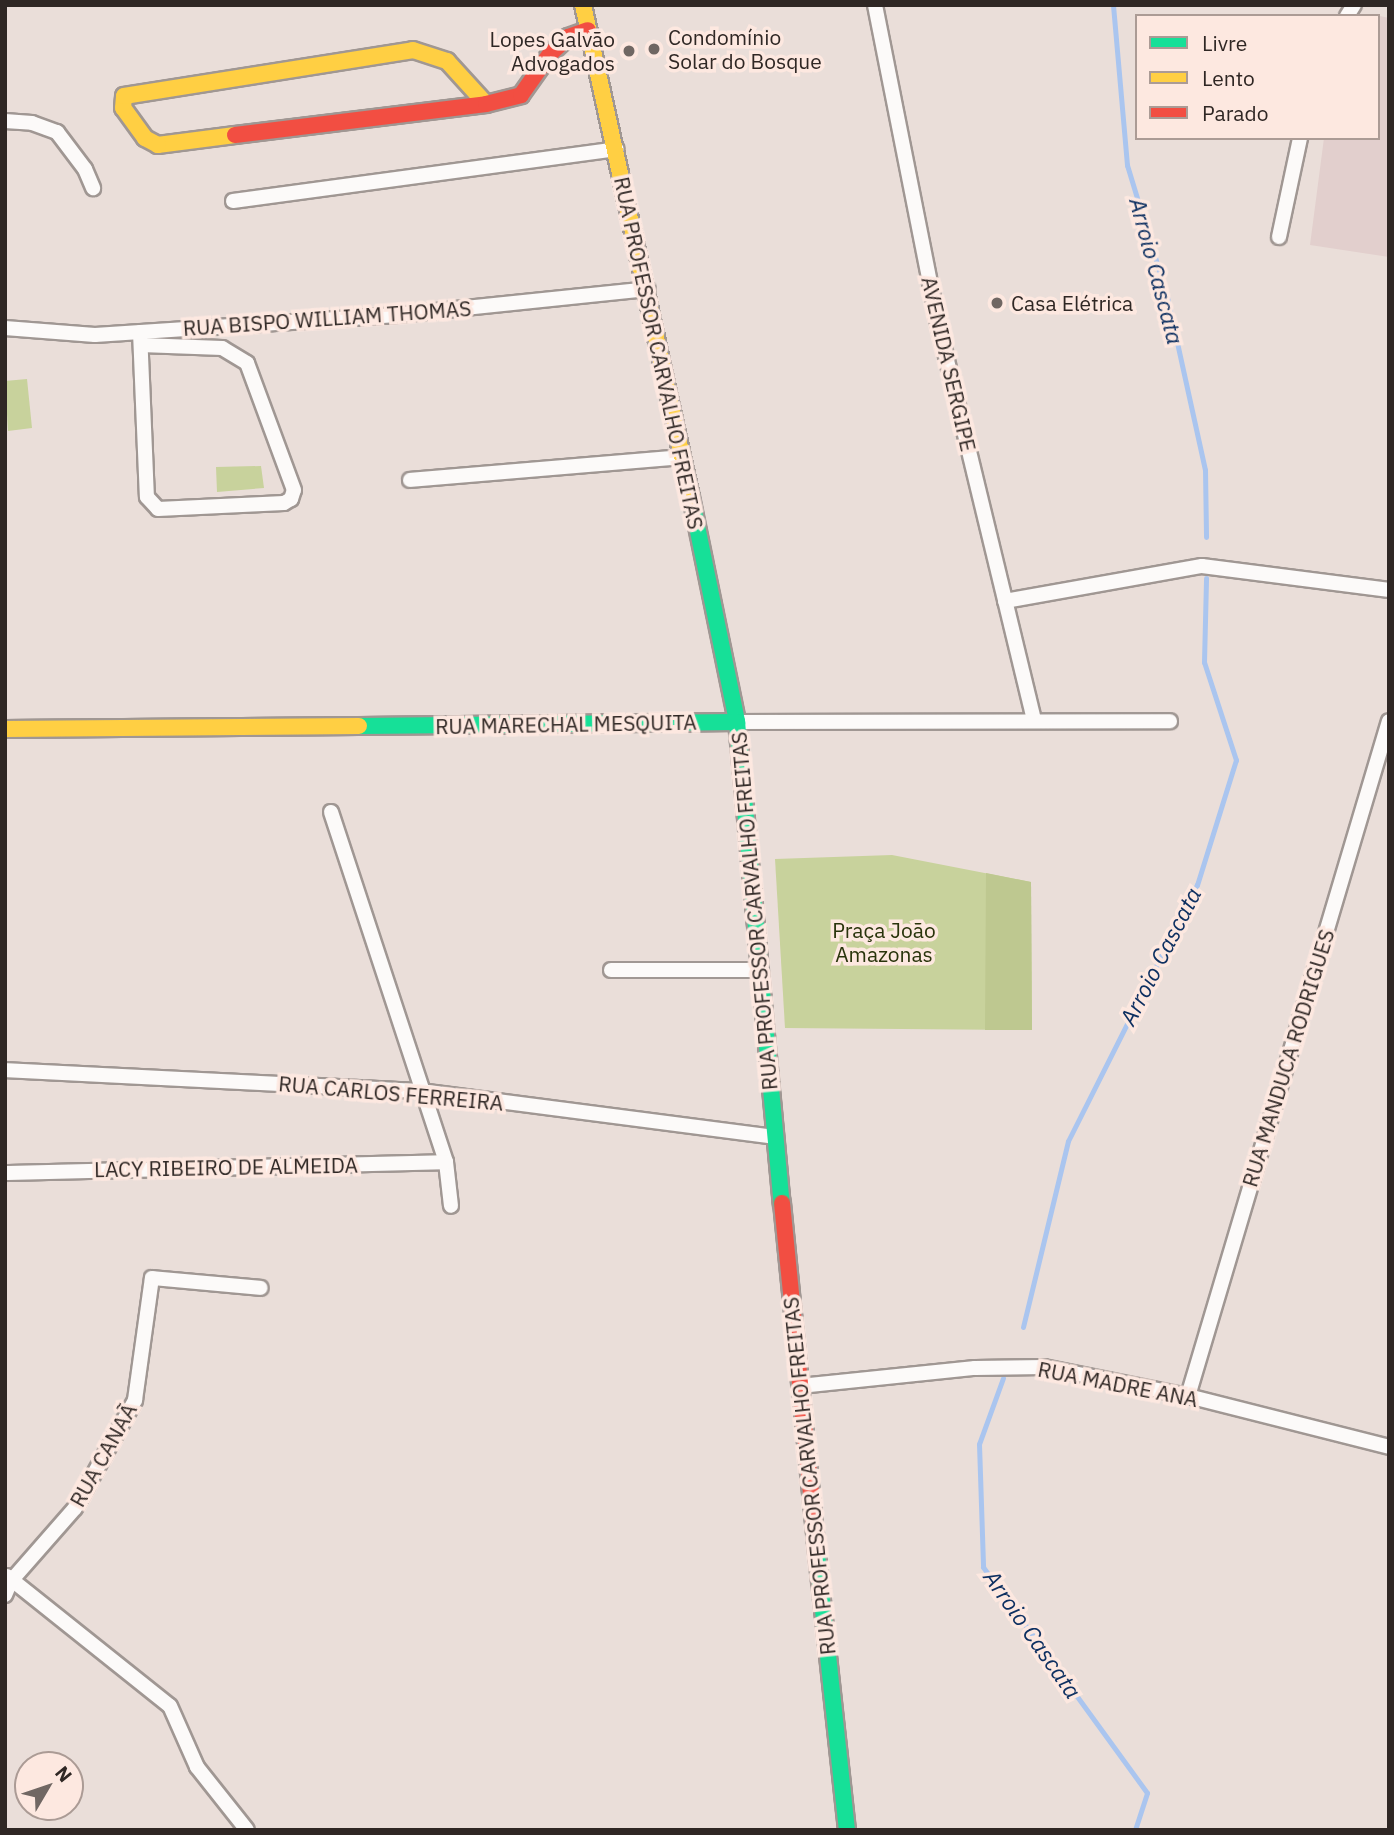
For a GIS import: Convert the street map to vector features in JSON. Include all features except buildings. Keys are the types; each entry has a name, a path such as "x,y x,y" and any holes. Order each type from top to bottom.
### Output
{"street":[{"name":"RUA PROFESSOR CARVALHO FREITAS","path":"583,5 648,289 737,722 775,1137 847,1830"},
{"name":"AVENIDA SERGIPE","path":"874,5 939,323 1034,720"},
{"path":"486,104 447,61 413,50 132,92 124,96 124,108 145,138 158,145 486,104 522,95 550,54 568,37 588,30"},
{"path":"5,121 32,123 57,132 85,169 93,188"},
{"path":"1279,237 1300,140"},
{"path":"233,201 616,149"},
{"name":"RUA BISPO WILLIAM THOMAS","path":"5,328 140,338 648,289"},
{"path":"140,338 222,348 247,363 294,490 291,499 284,503 158,509 147,497 140,338"},
{"path":"410,480 682,457"},
{"path":"1005,601 1202,566 1389,590"},
{"name":"RUA MARECHAL MESQUITA","path":"5,729 1170,721"},
{"name":"RUA MANDUCA RODRIGUES","path":"1188,1396 1389,721"},
{"path":"331,812 446,1162 451,1206"},
{"path":"611,970 759,970"},
{"name":"RUA CARLOS FERREIRA","path":"5,1070 421,1091 775,1137"},
{"name":"LACY RIBEIRO DE ALMEIDA","path":"5,1173 446,1162"},
{"name":"RUA CANAÃ","path":"7,1583 75,1508 135,1400 152,1278 261,1288"},
{"name":"RUA MADRE ANA","path":"800,1386 975,1368 1044,1367 1188,1396 1389,1447"},
{"path":"7,1583 170,1706 197,1767 247,1830"}],"shaded area":[{"path":"1380,16 1389,18 1389,257 1310,245 1324,140 1380,140"}],"green space":[{"path":"27,379 32,428 8,431 5,381"},
{"path":"261,466 264,488 217,492 216,467"},
{"name":"Praça João Amazonas","path":"892,855 1031,882 1032,1030 785,1028 775,859"},
{"path":"986,873 1031,882 1032,1030 985,1030"}],"waterway":[{"name":"Arroio Cascata","path":"1113,5 1127,165 1167,297 1205,470 1206,537"},
{"name":"Arroio Cascata","path":"1023,1327 1068,1141 1197,885 1236,760 1204,662 1206,578"},
{"name":"Arroio Cascata","path":"1003,1378 979,1444 983,1567 1147,1793 1135,1830"}],"traffic: fast":[{"path":"691,497 737,722 782,1203"},
{"path":"359,726 737,722"},
{"path":"816,1545 847,1830"}],"traffic: slow":[{"path":"583,5 691,497"},
{"path":"235,135 158,145 145,138 123,108 124,96 413,50 447,61 486,104"},
{"path":"5,729 359,726"}],"traffic: jam":[{"path":"235,135 486,104 521,95 550,54 568,37 588,30"},
{"path":"782,1203 816,1545"}],"place":[{"name":"Condomínio Solar do Bosque","path":"654,49"},
{"name":"Lopes Galvão Advogados","path":"629,51"},
{"name":"Casa Elétrica","path":"997,303"}]}
